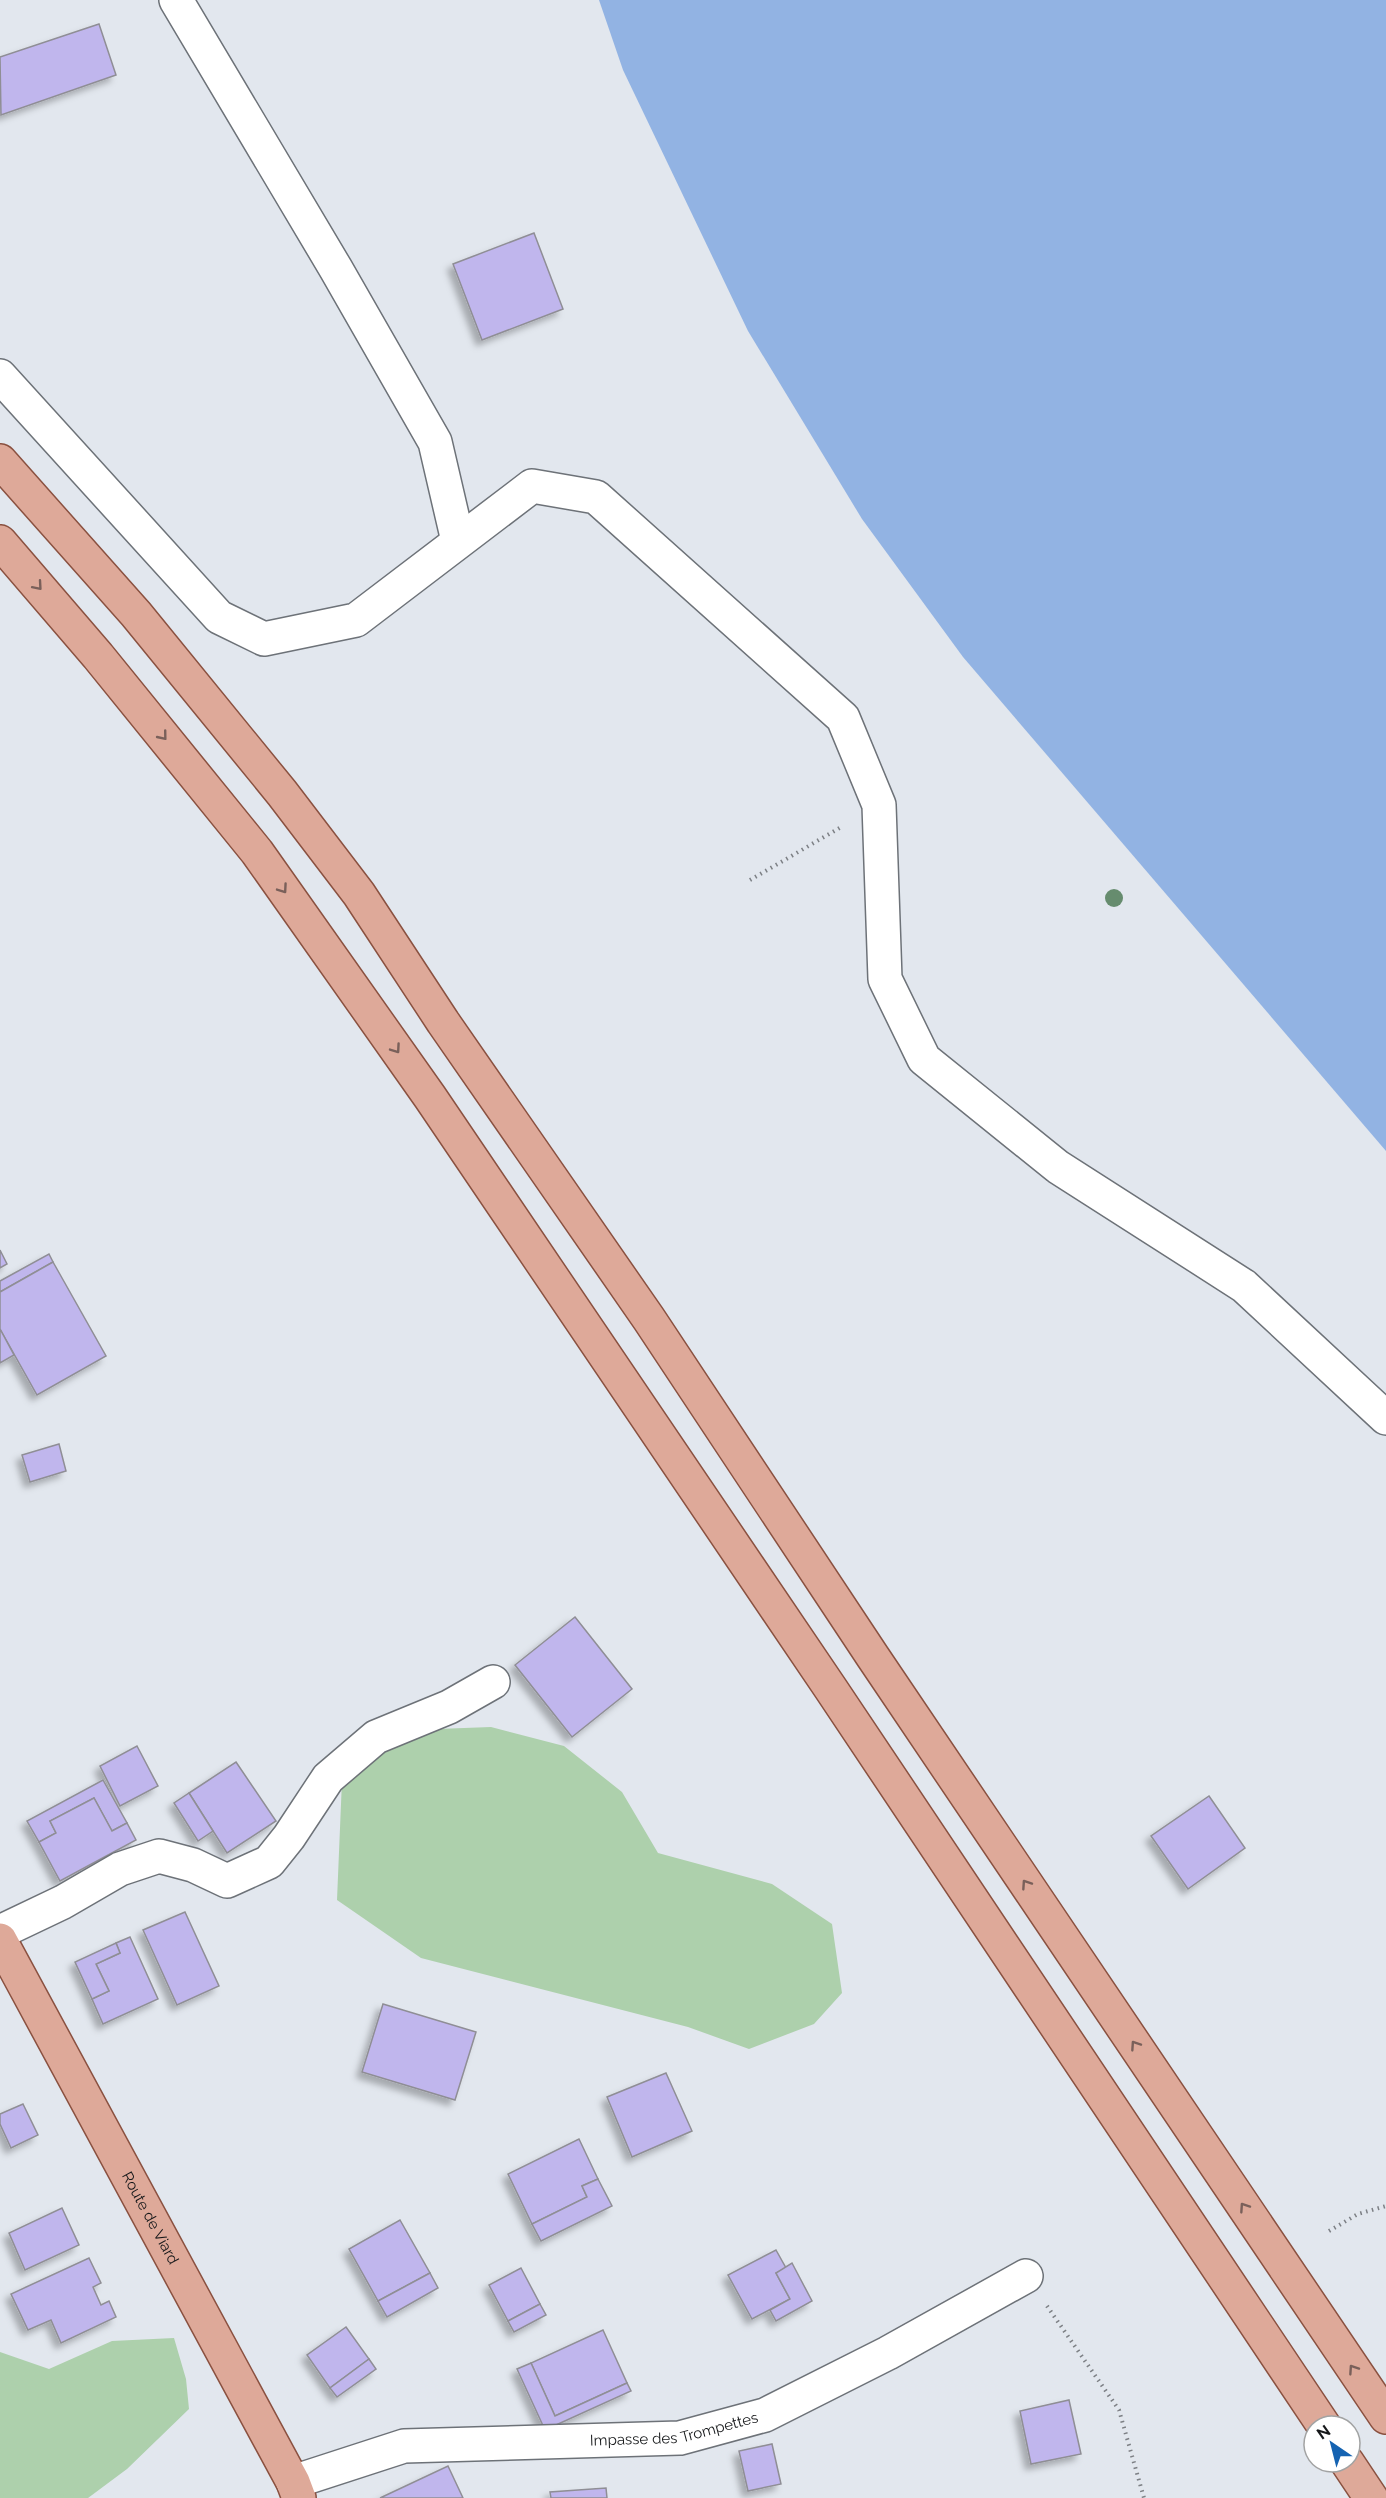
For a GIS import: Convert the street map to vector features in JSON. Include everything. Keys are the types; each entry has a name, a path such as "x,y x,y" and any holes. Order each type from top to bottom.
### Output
{"main road":[{"path":"0,461 143,623 282,793 359,894 443,1022 649,1319 873,1657 1386,2417"},
{"path":"0,542 98,656 257,852 423,1088 824,1679 1316,2414"},
{"name":"Route de Viard","path":"0,1940 296,2490"},
{"path":"1355,2474 1371,2498"}],"street":[{"path":"176,0 336,268 435,442 458,541"},
{"path":"0,376 219,618 264,639 356,620 532,486 596,497 843,718 879,805 885,979 924,1059 1058,1167 1245,1286 1386,1418"},
{"path":"0,1932 63,1902 120,1869 159,1856 193,1864 227,1881 269,1862 289,1837 328,1778 376,1737 449,1707 493,1682"},
{"name":"Impasse des Trompettes","path":"296,2490 404,2446 680,2438 765,2415 888,2353 1026,2276"}],"path":[{"path":"750,879 879,805"},
{"path":"1329,2231 1358,2214 1386,2206"},
{"path":"1026,2276 1119,2410 1144,2498"}],"green space":[{"path":"491,1727 564,1746 622,1792 658,1853 772,1884 832,1924 842,1993 814,2024 749,2049 688,2027 421,1958 337,1900 342,1780 375,1753 437,1729"},
{"path":"174,2338 186,2379 189,2409 127,2469 88,2498 0,2498 0,2352 49,2369 112,2341"}],"water":[{"path":"599,0 1386,0 1386,1151 963,657 862,519 748,331 623,70"}],"building":[{"path":"99,24 116,75 1,115 0,57"},
{"path":"534,233 563,309 482,340 453,264"},
{"path":"0,1250 7,1264 0,1268"},
{"path":"49,1254 53,1262 0,1292 0,1281"},
{"path":"53,1262 106,1356 37,1395 0,1329 0,1292"},
{"path":"0,1329 14,1355 0,1363"},
{"path":"59,1444 66,1471 30,1482 22,1455"},
{"path":"575,1617 632,1689 572,1737 515,1665"},
{"path":"137,1746 158,1786 120,1806 100,1766"},
{"path":"236,1762 276,1821 227,1853 189,1793"},
{"path":"103,1780 127,1823 112,1831 94,1798 50,1821 56,1833 39,1842 27,1821"},
{"path":"189,1793 213,1831 198,1841 174,1803"},
{"path":"1209,1796 1245,1848 1188,1889 1151,1836"},
{"path":"94,1798 112,1831 127,1823 136,1840 60,1881 39,1842 56,1833 50,1821"},
{"path":"185,1912 219,1986 177,2005 143,1930"},
{"path":"130,1937 158,1999 103,2024 92,1999 109,1991 96,1964 120,1953 116,1943"},
{"path":"116,1943 120,1953 96,1964 109,1991 92,1999 75,1962"},
{"path":"383,2004 476,2032 455,2100 362,2072"},
{"path":"666,2073 692,2131 632,2157 607,2097"},
{"path":"23,2104 38,2135 11,2148 0,2124 0,2114"},
{"path":"579,2139 598,2179 582,2186 587,2197 532,2224 508,2174"},
{"path":"598,2179 612,2206 541,2241 532,2224 587,2197 582,2186"},
{"path":"62,2208 79,2245 25,2270 9,2233"},
{"path":"400,2220 430,2273 378,2301 349,2249"},
{"path":"776,2250 786,2268 776,2273 790,2299 752,2319 728,2275"},
{"path":"89,2258 101,2283 93,2287 101,2305 109,2301 116,2317 61,2343 51,2320 28,2330 11,2294"},
{"path":"792,2263 812,2301 776,2321 770,2310 790,2299 776,2273"},
{"path":"521,2268 540,2304 508,2321 489,2285"},
{"path":"430,2273 438,2288 387,2317 378,2301"},
{"path":"540,2304 546,2315 514,2332 508,2321"},
{"path":"346,2327 369,2359 330,2388 307,2355"},
{"path":"603,2330 627,2383 555,2416 531,2363"},
{"path":"369,2359 376,2369 337,2397 330,2388"},
{"path":"531,2363 555,2416 627,2383 631,2391 545,2430 517,2369"},
{"path":"1069,2400 1081,2454 1031,2464 1020,2411"},
{"path":"772,2444 781,2484 748,2491 739,2451"},
{"path":"448,2466 463,2498 380,2498"},
{"path":"606,2488 607,2498 551,2498 550,2492"}]}
